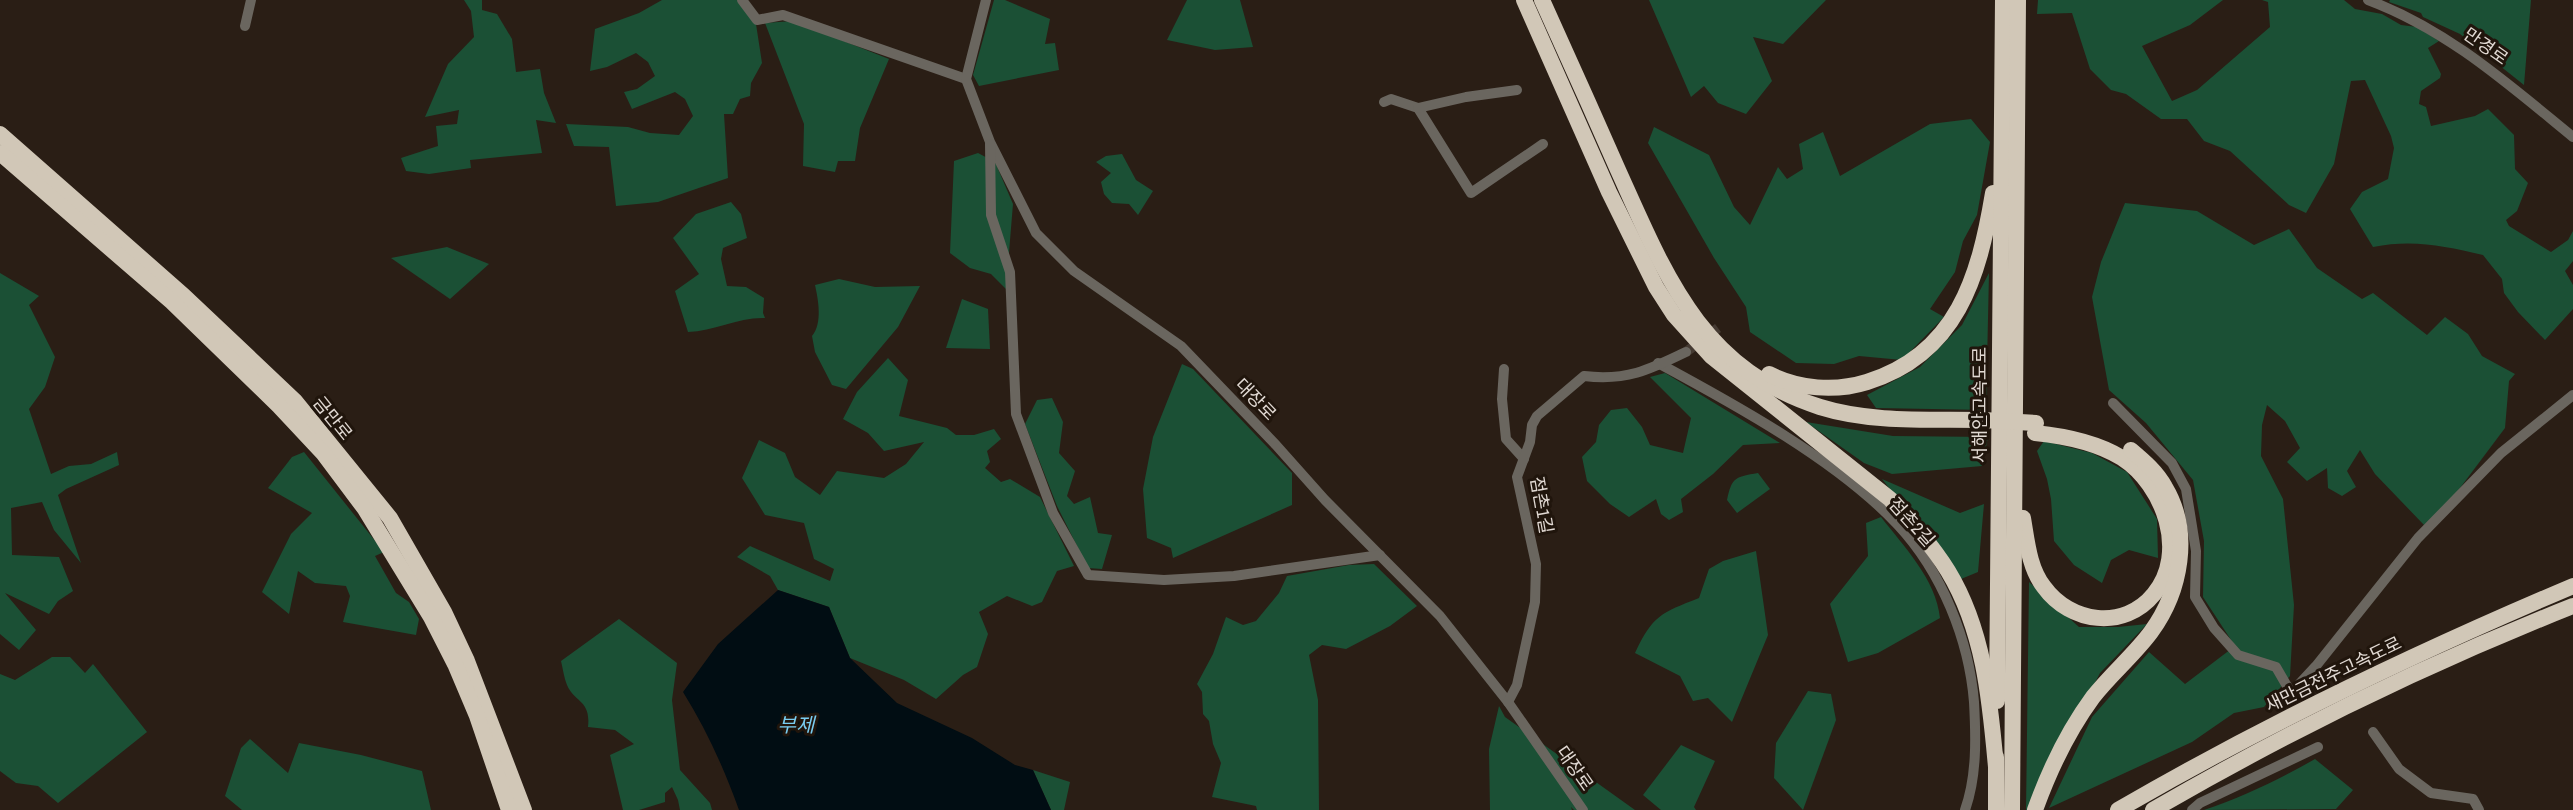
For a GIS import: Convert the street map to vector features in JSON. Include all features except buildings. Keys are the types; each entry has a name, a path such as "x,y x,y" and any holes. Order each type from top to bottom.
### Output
{"highway":[{"path":"1524,0 1609,192 1656,287 1690,334 1731,372 1890,499 1918,531 1948,572 1967,612 1983,664 1992,717 1996,767"},
{"path":"1542,0 1655,254 1673,287 1704,330 1725,353 1775,388 1822,407 1849,414 1983,425 2084,430 2130,449 2149,466 2164,485 2173,502 2177,518 2180,553 2178,573 2162,615 2150,633 2093,698 2073,729 2042,789 2035,810"},
{"name":"서해안고속도로","path":"1996,810 2003,0"},
{"name":"서해안고속도로","path":"2012,810 2018,0"},
{"name":"금만로","path":"0,134 184,296 295,401 390,518 444,612 467,661 524,810"},
{"path":"1704,330 1764,372 1798,384 1837,388 1883,377 1908,365 1945,330 1972,282 1986,238 2002,136"},
{"name":"금만로","path":"0,153 172,302 279,406 323,453 364,509 431,617 477,716 509,810"},
{"path":"1731,372 1791,404 1831,418 1882,425 1983,425"},
{"path":"2016,435 2026,537 2035,570 2043,587 2063,608 2080,616 2110,618 2130,613 2155,594 2168,564 2170,537 2166,516 2158,498 2135,468 2111,452 2036,428"},
{"name":"새만금전주고속도로","path":"2118,810 2188,769 2321,700 2476,627 2573,586"},
{"name":"새만금전주고속도로","path":"2153,810 2200,782 2353,704 2518,627 2573,606"}],"street":[{"path":"245,26 251,0"},
{"path":"742,0 757,20 783,15 966,79 986,0"},
{"name":"만경로","path":"2368,0 2386,3 2470,54 2573,137"},
{"name":"대장로","path":"966,79 990,142 1036,232 1074,272 1181,346 1325,500 1440,616 1508,702 1583,810"},
{"path":"1384,102 1391,99 1418,108 1466,97 1517,90"},
{"path":"1418,108 1471,193 1543,144"},
{"path":"990,142 991,215 1010,272 1016,414 1053,513 1088,575 1164,580 1234,576 1380,555"},
{"name":"점촌1길","path":"1508,702 1517,685 1535,602 1536,564 1517,477 1530,442 1532,425 1537,416 1584,376 1606,379 1629,376 1656,367 1658,363 1686,352"},
{"name":"점촌2길","path":"1658,363 1754,418 1832,469 1899,526 1927,564 1951,611 1972,679 1976,726 1973,780 1965,810"},
{"path":"1504,369 1502,399 1506,439 1524,459"},
{"path":"2113,403 2172,463 2186,489 2196,551 2195,597 2214,628 2238,655 2276,667 2291,693 2316,666 2418,538 2501,453 2573,395"},
{"path":"2373,732 2399,769 2431,793 2473,799 2479,810"},
{"path":"2192,810 2200,803 2318,747"}],"green space":[{"path":"464,0 482,0 482,10 497,14 512,39 516,72 540,69 544,93 556,123 536,120 542,153 470,160 471,168 429,174 406,171 401,158 438,146 436,126 457,124 459,110 425,117 448,64 474,37 471,11"},
{"path":"662,0 739,0 756,24 762,63 751,83 750,96 740,99 733,114 724,114 728,178 658,202 616,206 609,147 574,146 566,124 628,127 650,133 679,135 693,116 685,99 675,92 632,109 624,92 637,89 655,76 648,62 636,53 607,67 590,71 595,29 639,13"},
{"path":"994,0 1005,0 1050,19 1045,44 1055,43 1059,70 979,86 973,75"},
{"path":"1187,0 1240,0 1253,47 1215,50 1167,40"},
{"path":"1649,0 1826,0 1783,44 1753,37 1772,81 1746,114 1718,103 1704,86 1691,97"},
{"path":"2038,0 2223,0 2190,25 2142,46 2172,101 2197,90 2270,27 2268,2 2262,0 2344,0 2355,9 2382,14 2401,25 2417,27 2439,41 2428,48 2441,74 2440,78 2421,91 2419,104 2426,107 2431,126 2475,116 2488,109 2514,135 2515,169 2528,183 2517,211 2506,220 2509,226 2551,252 2568,240 2573,231 2573,261 2565,271 2573,285 2573,309 2545,340 2518,312 2504,293 2502,279 2483,255 2442,246 2415,244 2373,247 2350,209 2362,192 2388,179 2394,148 2391,136 2365,80 2351,81 2334,164 2306,213 2289,205 2230,151 2204,141 2187,119 2161,119 2126,94 2111,90 2090,69 2072,13 2037,14"},
{"path":"2390,0 2531,0 2524,85 2460,34 2423,17 2421,13 2389,2"},
{"path":"793,21 889,59 860,128 855,161 838,161 835,172 803,166 804,124 765,23"},
{"path":"1971,119 1990,142 1977,215 1963,241 1955,272 1930,309 1944,317 1902,360 1859,356 1834,364 1796,363 1750,332 1746,307 1714,258 1648,143 1654,127 1709,155 1734,207 1750,225 1778,167 1787,179 1803,169 1799,144 1823,132 1840,176 1930,124"},
{"path":"978,153 995,162 1013,204 1006,289 991,274 970,268 950,253 954,161"},
{"path":"1122,154 1136,180 1153,191 1138,215 1129,204 1112,203 1104,194 1101,182 1111,173 1096,162 1106,156"},
{"path":"731,202 741,214 747,238 723,248 721,259 727,286 746,287 764,298 765,318 688,332 675,291 699,274 673,238 696,214"},
{"path":"2125,203 2197,211 2254,245 2289,229 2317,268 2362,299 2373,293 2427,335 2445,317 2468,334 2482,356 2515,374 2509,381 2505,428 2448,504 2424,525 2375,474 2360,450 2347,471 2356,487 2342,496 2328,488 2327,468 2307,481 2287,462 2300,448 2285,421 2267,405 2262,425 2261,456 2283,499 2294,605 2290,676 2264,707 2234,713 2192,742 2049,808 2092,717 2149,652 2185,684 2235,646 2203,597 2204,541 2193,480 2146,423 2109,390 2092,297 2101,262"},
{"path":"447,247 489,264 450,299 391,258"},
{"path":"0,273 39,296 29,305 55,357 45,387 29,409 51,474 69,466 91,464 117,452 119,465 66,489 58,495 81,563 54,530 42,502 11,508 12,555 59,557 73,591 58,601 49,614 5,593 36,630 19,650 0,634"},
{"path":"1989,273 1986,410 1876,408 1867,395 1920,367 1962,325"},
{"path":"839,279 875,287 920,286 898,327 846,389 832,385 815,352 812,336 819,318 815,285"},
{"path":"962,299 988,309 990,349 946,348"},
{"path":"888,358 908,380 899,416 947,428 956,435 974,435 994,429 1001,439 987,451 990,462 985,468 1001,482 1010,479 1040,497 1074,566 1057,571 1042,602 1032,606 1007,596 979,612 988,634 977,667 963,675 936,699 904,680 850,658 829,607 778,590 770,576 737,557 750,546 830,581 834,569 814,559 804,523 765,515 742,478 759,440 785,453 795,477 820,495 837,471 884,478 906,464 924,442 884,451 868,433 843,419 857,392"},
{"path":"1182,364 1193,369 1292,473 1292,505 1173,558 1171,548 1147,538 1143,489 1153,437"},
{"path":"1665,373 1780,443 1743,445 1713,474 1681,499 1683,512 1669,520 1661,514 1656,499 1629,517 1610,504 1587,481 1582,457 1596,442 1599,425 1611,410 1627,408 1642,427 1650,445 1683,453 1691,418 1650,377"},
{"path":"1052,398 1063,422 1059,453 1075,471 1067,496 1074,504 1090,497 1098,533 1112,535 1102,569 1088,568 1057,506 1025,424 1037,400"},
{"path":"1806,422 1893,436 1988,437 1982,466 1892,474 1864,463"},
{"path":"2044,441 2092,453 2127,472 2157,519 2158,558 2129,550 2111,560 2102,583 2074,565 2054,541 2051,499 2037,451"},
{"path":"304,452 384,552 375,556 396,593 409,602 419,619 416,635 343,622 350,596 346,586 315,583 298,571 289,614 262,592 291,534 312,513 268,488 292,457"},
{"path":"1758,473 1770,489 1737,513 1727,500 1733,482 1739,477"},
{"path":"1882,479 1960,513 1984,504 1978,572 1961,579"},
{"path":"1881,517 1926,577 1940,618 1878,653 1848,662 1830,604 1868,556 1866,523"},
{"path":"1756,551 1768,635 1732,722 1708,698 1693,701 1680,676 1635,653 1653,623 1667,612 1699,598 1709,569 1723,561"},
{"path":"1374,564 1417,606 1390,626 1346,649 1322,645 1309,655 1318,700 1319,810 1257,810 1256,806 1212,797 1221,763 1213,744 1209,721 1203,714 1202,692 1197,684 1213,654 1226,617 1243,625 1256,621 1279,593 1287,576 1349,565"},
{"path":"2029,582 2079,627 2147,624 2100,673 2029,810 2026,810"},
{"path":"619,619 677,663 672,700 680,770 710,803 712,810 680,810 672,787 665,793 665,802 639,810 623,810 610,755 634,744 615,730 588,727 585,707 570,691 561,661"},
{"path":"52,657 70,657 85,673 93,664 147,732 58,803 38,786 16,783 0,771 0,674 15,680"},
{"path":"1808,691 1831,694 1836,720 1803,810 1774,778 1776,743"},
{"path":"1499,706 1505,717 1635,810 1574,810 1571,807 1572,810 1490,810 1489,749"},
{"path":"250,739 288,773 299,743 361,755 422,771 431,810 242,810 225,796 241,748"},
{"path":"1681,745 1715,761 1694,807 1696,810 1661,810 1643,795"},
{"path":"2315,759 2353,790 2336,809 2204,810 2261,787"},
{"path":"1033,770 1070,782 1064,810 1051,810"}],"water":[{"name":"부제","path":"778,590 829,607 850,658 897,703 972,738 1015,765 1033,770 1051,810 739,810 714,749 683,692 718,644"}],"tunnel":[{"path":"1686,352 1718,328"}]}
